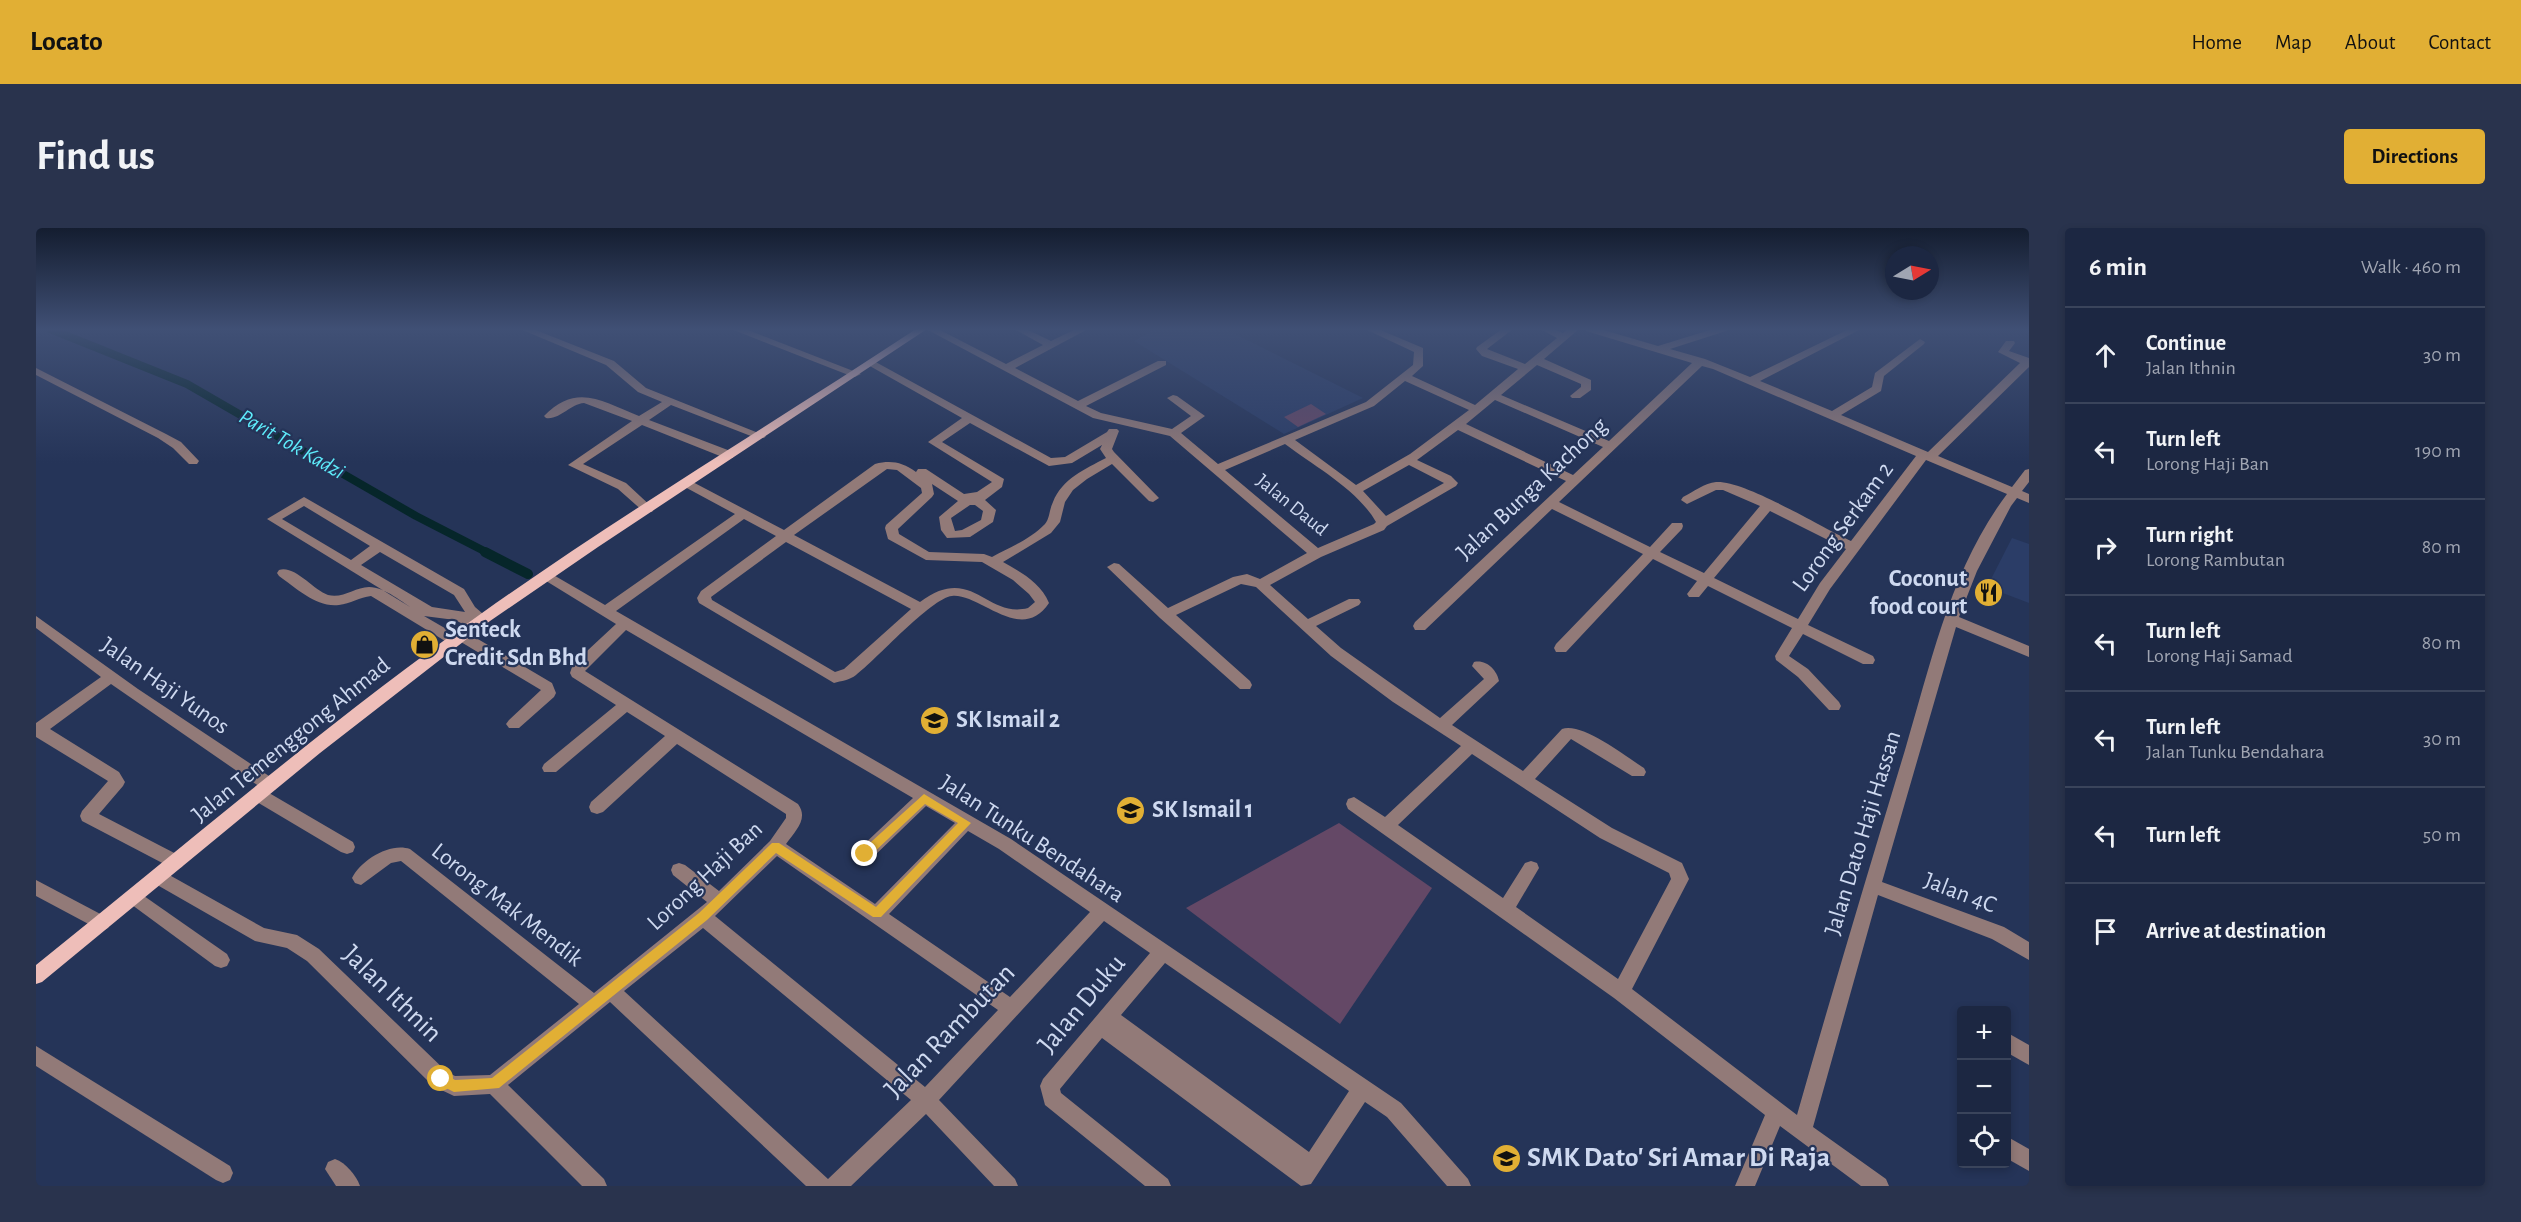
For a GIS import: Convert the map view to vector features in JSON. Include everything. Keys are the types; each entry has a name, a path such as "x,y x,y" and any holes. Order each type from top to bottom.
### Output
{"main road":[{"name":"Jalan Temenggong Ahmad","path":"36,976 381,695 458,638 545,576 855,374"}],"street":[{"path":"39,374 130,418 177,445 193,461"},
{"path":"622,374 638,388 760,436"},
{"path":"891,374 1049,462 1068,460 1110,435"},
{"name":"Jalan Daud","path":"1018,374 1097,416 1174,433 1218,468 1316,554 1379,527 1382,523 1452,483 1448,478 1410,461"},
{"path":"1077,406 1141,374"},
{"path":"1218,468 1370,404 1409,374"},
{"path":"1354,491 1410,461 1477,410 1519,374"},
{"path":"1568,374 1587,382 1587,388 1575,396"},
{"name":"Jalan Bunga Kachong","path":"1420,626 1688,374"},
{"path":"1733,374 2029,499"},
{"path":"1751,381 1766,374"},
{"path":"1832,416 1877,389 1881,374"},
{"name":"Lorong Serkam 2","path":"1834,706 1803,673 1783,660 1782,656 1825,586 1927,456 2014,374"},
{"path":"1405,377 1477,410"},
{"path":"1494,396 1611,446"},
{"path":"1173,398 1199,416 1174,433"},
{"path":"550,416 579,399 729,455"},
{"path":"648,509 622,486 574,465 669,400"},
{"path":"901,467 929,490 928,494 891,528 893,537 926,556 984,558 993,562 1038,592 1042,603 1038,608 1017,614 952,591 938,594 849,673 834,678 706,603 704,598 706,594 879,467 901,467 915,468 962,498 979,498 998,484 998,479 934,442 969,418"},
{"path":"1120,421 1110,435 1106,449 1113,459 1153,498"},
{"path":"1458,425 1575,481"},
{"path":"1287,440 1354,491 1377,512 1382,523"},
{"path":"993,562 1040,535 1053,523 1059,502 1074,481 1113,459"},
{"name":"Jalan Dato Haji Hassan","path":"1802,1131 1871,885 1966,576 2013,492 2029,473"},
{"path":"687,483 921,609"},
{"path":"1687,500 1721,485 1768,505 1855,548"},
{"path":"304,501 459,592 480,622 458,615 429,612 273,521 274,516 304,501"},
{"path":"1551,503 1868,660"},
{"path":"1694,594 1768,505"},
{"path":"606,611 743,513"},
{"path":"1561,648 1677,526"},
{"path":"351,566 379,546"},
{"path":"1261,584 1316,554"},
{"path":"1114,567 1245,685"},
{"path":"284,573 329,601 341,601 363,592 374,592 547,687 549,693 514,724"},
{"name":"Jalan Tunku Bendahara","path":"545,576 965,823 1005,844 1394,1110 1461,1186"},
{"path":"1165,615 1238,580 1246,579 1261,584 1305,626 1362,673 1524,782 1606,833 1676,868 1680,879 1621,992"},
{"path":"1305,626 1354,602"},
{"path":"1952,620 2029,652"},
{"name":"Jalan Haji Yunos","path":"36,621 264,790 347,848"},
{"name":"Lorong Haji Ban","path":"494,1084 703,917 776,846 794,820 795,813 792,809 577,673 578,668 626,623"},
{"path":"1441,726 1492,681 1491,675 1479,666"},
{"path":"111,677 38,730 113,776 117,782 92,808 88,816 176,862"},
{"path":"550,768 626,705"},
{"path":"1524,782 1567,733 1576,734 1638,772"},
{"path":"597,807 676,736"},
{"path":"1386,826 1471,746"},
{"path":"865,854 924,798"},
{"path":"1354,804 1621,992 1776,1112 1879,1186"},
{"path":"877,914 965,823"},
{"path":"776,846 1011,1008"},
{"name":"Lorong Mak Mendik","path":"361,878 386,856 396,853 404,854 593,1004"},
{"path":"1505,909 1531,868"},
{"path":"679,870 719,901"},
{"name":"Jalan Ithnin","path":"158,877 261,935 291,941 313,955 441,1079 454,1086 494,1084"},
{"name":"Jalan 4C","path":"1871,885 1998,933 2029,952"},
{"path":"36,887 102,923"},
{"path":"134,897 221,960"},
{"name":"Jalan Rambutan","path":"836,1186 926,1100 1102,911"},
{"path":"703,917 926,1100 1008,1186"},
{"name":"Jalan Duku","path":"1161,1186 1052,1098 1050,1086 1162,953"},
{"path":"612,992 821,1186"},
{"path":"1105,1022 1304,1177 1362,1089"},
{"path":"2011,1044 2029,1056"},
{"path":"36,1055 223,1173"},
{"path":"494,1084 597,1186"},
{"path":"1744,1186 1776,1112"},
{"path":"2011,1149 2029,1161"},
{"path":"335,1169 350,1186"}],"shaded area":[{"path":"1187,374 1314,374 1363,398 1284,434"},
{"path":"1311,404 1326,414 1298,427 1284,417"},
{"path":"2012,538 2029,544 2029,603 1987,587"},
{"path":"1339,823 1432,888 1340,1024 1186,908"}],"waterway":[{"name":"Parit Tok Kadzi","path":"161,374 187,384 416,516 488,553"},
{"name":"Parit Tok Kadzi","path":"485,552 528,574"}],"place":[{"name":"Coconut food court","path":"1988,593"},
{"name":"Senteck Credit Sdn Bhd","path":"424,644"},
{"name":"SK Ismail 2","path":"935,720"},
{"name":"SK Ismail 1","path":"1131,810"},
{"name":"SMK Dato' Sri Amar Di Raja","path":"1506,1158"}],"route":[{"path":"441,1079 454,1086 494,1084 703,917 776,846 877,914 965,823 924,798 865,854"}]}
